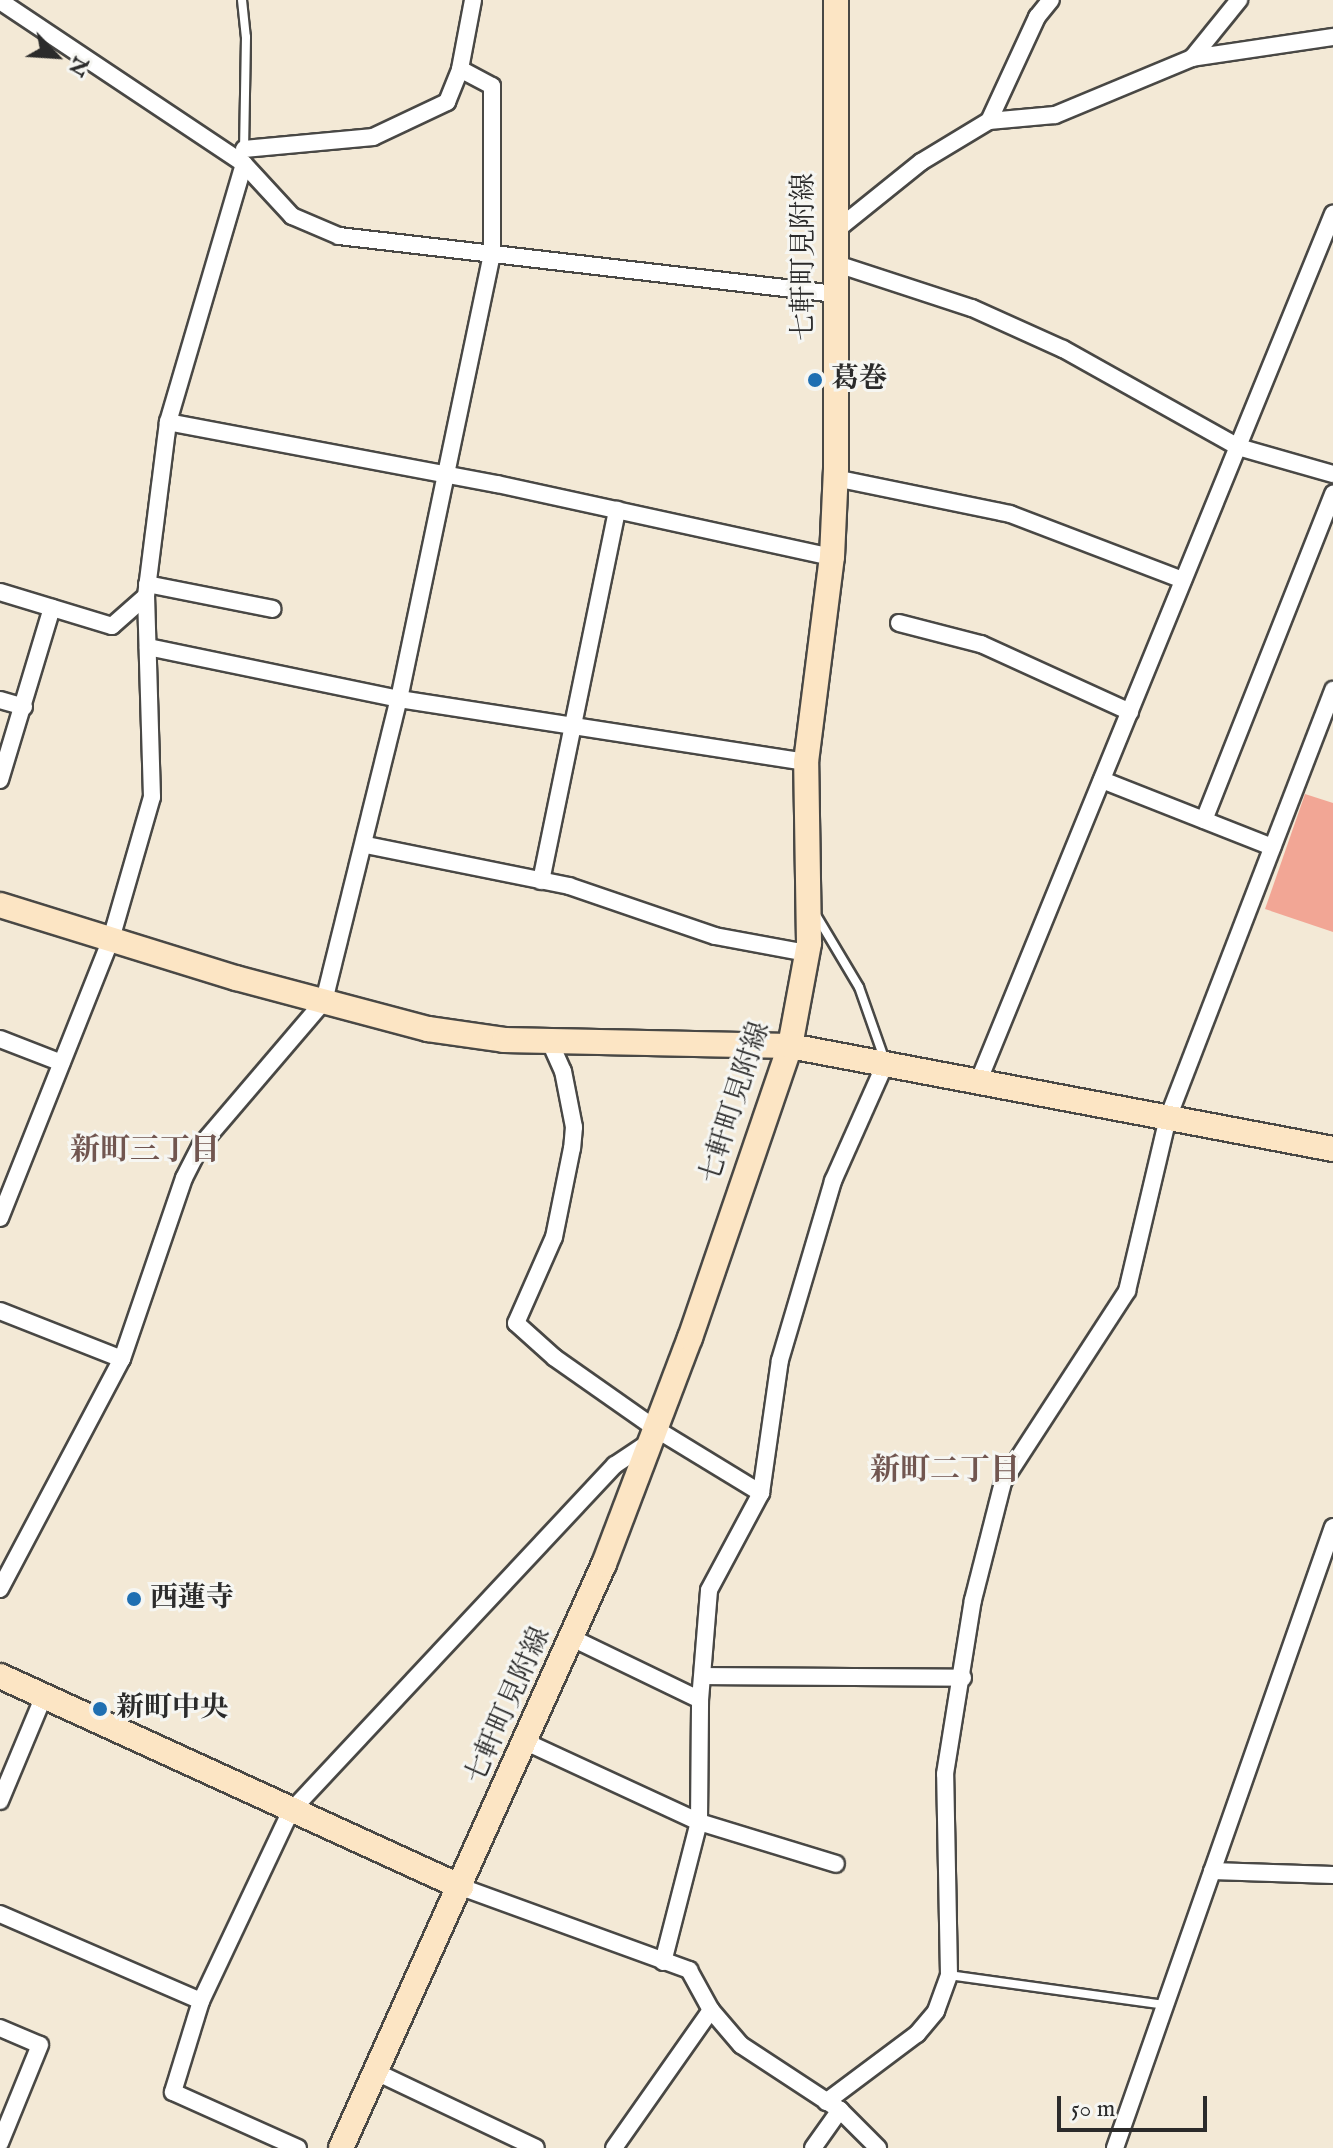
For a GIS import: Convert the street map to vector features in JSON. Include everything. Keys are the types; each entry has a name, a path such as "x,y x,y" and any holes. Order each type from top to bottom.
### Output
{"main road":[{"name":"七軒町見附線","path":"341,2148 572,1638 654,1435 790,1046 807,953 806,762 832,557 835,478 836,0"},
{"path":"0,905 428,1029 549,1040 790,1046 1333,1149"},
{"path":"0,1676 461,1887"}],"street":[{"path":"244,156 373,137 447,102 460,69 473,0"},
{"path":"989,121 1037,17 1051,0"},
{"path":"1192,58 1239,0"},
{"path":"0,1 244,156 292,216 339,236 836,294"},
{"path":"834,232 921,162 989,121 1055,115 1192,58 1333,37"},
{"path":"0,1589 122,1359 184,1178 201,1145 324,1001 366,845 399,699 492,255 492,86 460,69"},
{"path":"0,1218 111,939 152,797 146,590 168,422 244,156"},
{"path":"979,1080 1333,214"},
{"path":"834,263 972,308 1063,349 1238,447 1333,474"},
{"path":"168,422 617,510 832,557"},
{"path":"835,478 1010,514 1183,580"},
{"path":"1204,820 1333,494"},
{"path":"541,881 617,510"},
{"path":"0,592 112,626 146,590"},
{"path":"146,590 273,609"},
{"path":"0,780 52,608"},
{"path":"899,623 981,644 1130,712"},
{"path":"148,647 399,699 806,762"},
{"path":"813,2148 833,2106 917,2034 936,2011 949,1975 945,1774 963,1678 973,1600 1003,1482 1127,1291 1168,1118 1333,690"},
{"path":"0,700 24,707"},
{"path":"1102,780 1272,847"},
{"path":"366,845 541,881 715,936 807,953"},
{"path":"0,1039 62,1063"},
{"path":"549,1040 563,1071 574,1127 572,1148 554,1237 516,1323 555,1358 654,1435 761,1493"},
{"path":"663,1962 699,1822 700,1700 709,1590 761,1493 780,1360 833,1181 886,1062"},
{"path":"0,1311 122,1359"},
{"path":"298,2148 173,2092 201,2001 291,1811 615,1465 654,1435"},
{"path":"1115,2148 1332,1531"},
{"path":"572,1638 700,1700"},
{"path":"703,1676 963,1678"},
{"path":"0,1801 44,1696"},
{"path":"526,1742 699,1822 836,1864"},
{"path":"1212,1871 1333,1875"},
{"path":"461,1887 689,1970 711,2010 741,2045 833,2106 878,2148"},
{"path":"0,1914 201,2001"},
{"path":"614,2148 711,2010"},
{"path":"0,2028 40,2045 0,2143"},
{"path":"374,2071 536,2148"}],"lane":[{"path":"242,0 246,37 244,156"},
{"path":"807,900 859,987 886,1062"},
{"path":"949,1975 1165,2005"}],"building":[{"path":"1305,794 1333,803 1333,932 1265,909"}],"place":[{"name":"葛巻","path":"815,380"},
{"name":"西蓮寺","path":"134,1599"},
{"name":"新町中央","path":"100,1709"}],"district":[{"name":"新町三丁目","path":"145,1151"},
{"name":"新町二丁目","path":"945,1471"}]}
